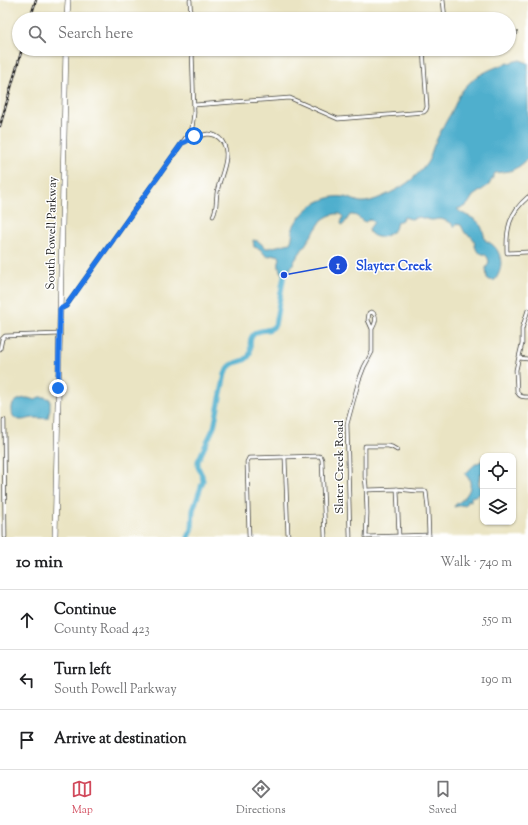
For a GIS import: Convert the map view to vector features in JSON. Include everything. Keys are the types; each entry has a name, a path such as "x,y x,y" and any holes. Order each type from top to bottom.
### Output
{"main road":[{"path":"67,12 68,0"},
{"name":"South Powell Parkway","path":"55,537 66,56"}],"street":[{"path":"190,0 191,12"},
{"path":"443,0 444,12"},
{"path":"60,309 66,306 190,131 194,117 192,56"},
{"path":"194,105 290,98 338,119 425,111 427,107 423,56"},
{"path":"190,131 196,137"},
{"path":"182,143 186,142 190,138 207,134 220,138 226,149 223,172 213,216"},
{"path":"528,197 522,202 514,213 506,238 507,253 528,252"},
{"path":"528,310 526,323 522,330 522,344 516,370 517,392 522,397 528,397"},
{"name":"Slater Creek Road","path":"350,537 347,424 359,380 372,352 372,329 376,317 372,312 369,313 368,320 372,329"},
{"path":"0,349 2,338 5,336 60,334"},
{"path":"518,358 528,360"},
{"path":"4,420 5,537"},
{"path":"367,490 397,489 426,491 429,536 366,537 367,490 365,477 365,446 388,446 397,450"},
{"path":"249,537 248,459 318,456 321,457 322,460 324,537"},
{"path":"285,457 288,537"},
{"path":"397,489 399,536"}],"water":[{"path":"520,60 528,63 528,159 520,166 510,171 495,173 489,185 473,196 466,206 457,209 461,213 475,219 479,223 485,240 493,245 497,250 501,267 495,280 490,280 487,278 486,268 489,263 488,258 477,251 472,237 465,233 461,225 456,224 454,227 451,223 441,219 430,220 419,217 411,219 404,217 402,220 397,222 394,230 385,236 380,237 370,233 369,229 374,222 369,219 366,222 353,215 350,215 342,225 341,223 343,217 341,214 331,215 322,220 286,274 282,274 280,270 280,258 278,255 266,256 260,249 254,247 253,240 258,241 266,248 290,243 294,225 310,207 322,200 331,197 340,197 365,202 389,194 402,187 427,163 431,156 433,146 460,94 467,85 488,71 504,64"},
{"path":"39,397 50,399 48,418 20,420 14,417 12,414 12,407 14,402 24,398 36,400"},
{"path":"480,462 480,493 471,497 471,501 467,500 465,506 462,505 454,507 469,491 470,483 465,474 474,465"}],"waterway":[{"path":"188,537 192,529 193,510 203,481 198,467 198,461 214,427 225,374 231,365 243,361 249,356 250,340 255,333 273,328 275,325 286,269"}],"railway":[{"path":"32,12 36,0"},
{"path":"0,126 20,56"}],"place":[{"name":"Slayter Creek","path":"284,275"}],"route":[{"path":"58,388 60,309 66,306 182,143 186,142 190,138 196,137 194,136"}]}
